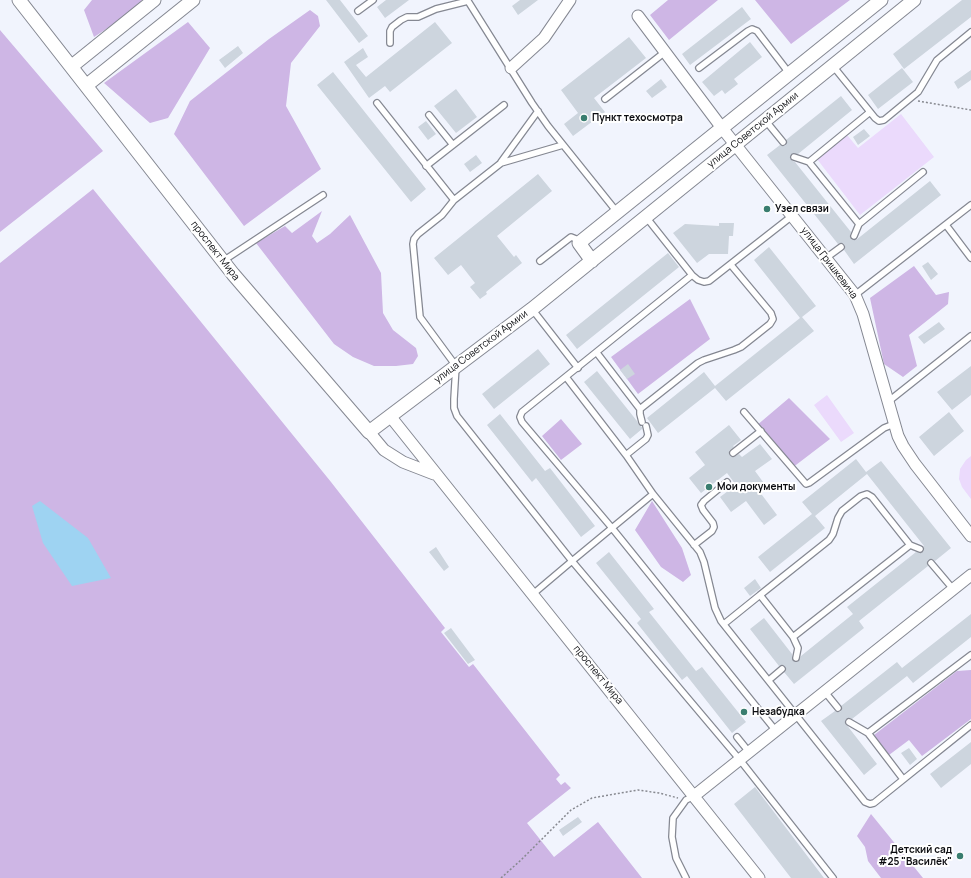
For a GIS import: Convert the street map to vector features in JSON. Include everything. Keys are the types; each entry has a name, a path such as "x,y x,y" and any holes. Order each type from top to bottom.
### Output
{"street":[{"name":"проспект Мира","path":"20,0 223,261 384,450 404,462 435,474"},
{"path":"72,66 154,0"},
{"path":"87,85 193,0"},
{"path":"511,68 544,38 570,0"},
{"name":"улица Советской Армии","path":"579,244 881,0"},
{"name":"улица Советской Армии","path":"369,432 532,309 914,0"},
{"name":"улица Гришкевича","path":"638,16 734,145 855,295 898,436 911,458 971,536"},
{"path":"579,244 592,261"},
{"name":"проспект Мира","path":"390,416 435,474 533,594 690,798 759,878"},
{"path":"690,798 740,760 971,575"}],"lane":[{"path":"358,12 373,0"},
{"path":"390,43 390,31 392,27 401,20 418,17 436,9 468,1 538,111 563,145 618,212"},
{"path":"699,68 748,30 752,29 757,31 790,74"},
{"path":"833,66 874,118 879,121 884,120 922,87 937,60 971,32"},
{"path":"604,99 665,52"},
{"path":"377,103 454,200"},
{"path":"426,166 504,104"},
{"path":"538,111 501,163 454,200 442,215 414,238 412,244 420,317 456,366 454,408 457,416 572,561 740,760 832,878"},
{"path":"809,162 870,112"},
{"path":"429,115 453,145"},
{"path":"765,120 783,142"},
{"path":"501,163 563,145"},
{"path":"794,157 809,162 859,224"},
{"path":"854,236 859,224 923,172"},
{"path":"223,261 323,194"},
{"path":"855,295 971,205"},
{"path":"646,217 692,276 704,282 710,281 792,216"},
{"path":"946,225 971,258"},
{"path":"540,260 571,237 576,239 579,244"},
{"path":"826,258 841,247"},
{"path":"640,409 698,363 734,350 770,324 773,319 771,313 731,265"},
{"path":"692,276 522,412 520,417 522,422 612,528 776,731"},
{"path":"532,309 578,368"},
{"path":"888,401 971,336"},
{"path":"597,353 640,409 640,414 648,430 646,439 626,456"},
{"path":"566,377 653,494 700,552 704,562 715,608 724,624 866,802 870,804 874,803 971,725"},
{"path":"744,412 806,484 884,428 894,424"},
{"path":"733,454 761,431"},
{"path":"694,545 714,527 701,505 728,482"},
{"path":"533,594 653,494"},
{"path":"724,624 829,540 842,511 861,496 867,494 872,497 910,545 920,549"},
{"path":"793,637 910,545"},
{"path":"931,563 953,589"},
{"path":"760,595 793,637 798,648 796,658"},
{"path":"868,733 971,656"},
{"path":"769,680 782,669"},
{"path":"825,692 838,708"},
{"path":"849,722 868,733 904,779"},
{"path":"737,738 749,752"},
{"path":"686,878 676,858 672,837 673,818 690,798"}],"path":[{"path":"909,99 971,110"},
{"path":"501,878 526,856 571,810 592,798 638,790 690,798"}],"shaded area":[{"path":"92,0 142,0 117,22 94,37 84,10"},
{"path":"668,0 718,0 669,40 650,15"},
{"path":"755,0 850,0 791,44"},
{"path":"310,10 318,16 320,26 291,63 286,106 321,169 244,226 174,134 190,101 269,39"},
{"path":"188,22 210,48 168,118 150,123 104,83"},
{"path":"0,30 103,151 0,232"},
{"path":"901,114 934,157 860,215 817,159 847,135 858,148"},
{"path":"93,189 331,482 445,628 441,632 469,667 473,664 560,775 556,779 561,785 565,782 571,788 527,823 554,857 598,822 642,878 0,878 0,263"},
{"path":"322,211 312,236 317,243 330,234 350,215 381,273 383,313 393,330 416,348 418,356 413,364 374,366 353,357 334,344 256,243 285,226 292,233"},
{"path":"914,266 936,295 949,292 948,304 909,335 917,366 903,377 884,364 870,298"},
{"path":"690,299 710,339 638,394 611,357"},
{"path":"827,395 854,433 841,442 814,405"},
{"path":"789,398 830,439 792,468 756,426"},
{"path":"561,419 582,444 561,460 542,436"},
{"path":"971,456 971,499 962,487 959,479 960,469 966,460"},
{"path":"652,501 682,548 691,575 683,582 661,567 635,530"},
{"path":"971,670 971,719 922,756 909,740 889,755 874,735 957,671"},
{"path":"871,814 923,878 881,878 868,861 865,847 857,836"}],"water":[{"path":"40,501 88,538 111,578 72,586 43,543 32,506"}],"building":[{"path":"326,0 340,0 368,36 359,43"},
{"path":"386,0 409,0 385,18 377,7"},
{"path":"520,0 538,0 518,15 512,6"},
{"path":"962,0 971,0 971,17 904,69 893,54"},
{"path":"742,7 751,19 690,65 682,54"},
{"path":"435,22 452,43 390,92 385,86 369,98 344,62 363,48 368,57 356,65 366,77"},
{"path":"629,37 646,58 594,98 605,112 573,136 564,124 578,113 561,90"},
{"path":"750,42 762,57 734,79 738,84 725,94 722,90 714,96 702,82"},
{"path":"238,46 243,53 225,68 219,60"},
{"path":"902,68 913,82 878,109 868,95"},
{"path":"971,70 971,80 958,89 954,82"},
{"path":"333,72 426,189 411,202 317,85"},
{"path":"661,79 667,87 652,98 646,91"},
{"path":"456,89 477,117 456,133 434,106"},
{"path":"841,96 852,110 798,154 792,154 790,157 851,232 851,239 856,240 930,181 941,195 854,264 844,250 844,244 838,244 767,155 780,145 785,146 787,143 786,140"},
{"path":"426,121 436,134 428,140 418,127"},
{"path":"864,129 870,136 858,145 853,137"},
{"path":"476,155 482,163 470,172 464,164"},
{"path":"538,174 552,191 497,236 514,257 516,255 522,263 486,292 487,294 480,299 470,287 475,283 461,265 448,275 434,258"},
{"path":"719,223 734,223 733,236 729,236 728,254 709,254 697,263 673,233 685,224 719,226"},
{"path":"769,247 816,306 802,317 814,331 726,401 715,388 658,433 647,418 704,372 715,386 800,318 754,260"},
{"path":"668,253 679,267 577,349 566,335"},
{"path":"928,262 938,274 931,280 922,266"},
{"path":"939,322 945,329 924,344 918,337"},
{"path":"538,349 550,364 494,409 482,394"},
{"path":"628,364 635,374 627,379 620,370"},
{"path":"971,366 971,395 952,410 937,392"},
{"path":"597,371 642,427 642,429 630,439 584,382"},
{"path":"949,412 964,431 934,456 919,437"},
{"path":"500,414 545,471 550,468 595,526 581,537 536,478 532,482 487,425"},
{"path":"729,425 741,440 729,451 730,456 734,457 739,454 742,457 760,444 772,459 755,471 766,486 759,491 777,515 764,525 746,501 731,512 720,497 736,485 727,473 701,493 689,478 705,465 695,452"},
{"path":"856,459 866,472 881,461 951,548 935,561 932,559 928,560 928,566 859,621 864,628 794,684 784,672 786,670 785,667 783,665 779,666 750,629 764,618 792,654 793,661 798,662 801,656 853,614 847,607 916,552 921,553 924,550 924,546 867,474 815,516 825,528 770,572 758,557 812,514 802,502"},
{"path":"436,547 449,567 444,571 429,552"},
{"path":"609,552 654,609 649,612 696,671 702,667 746,722 732,733 687,676 682,680 637,623 641,619 596,563"},
{"path":"755,579 761,588 750,596 744,588"},
{"path":"971,614 971,637 913,683 907,676 852,719 849,718 846,720 846,724 877,764 864,775 821,721 835,711 840,712 842,709 841,706 897,662 902,668"},
{"path":"451,628 475,660 468,664 444,633"},
{"path":"971,742 971,764 941,788 930,774"},
{"path":"909,748 917,759 910,765 901,753"},
{"path":"755,787 824,878 791,878 734,804"},
{"path":"578,817 582,822 563,836 559,830"}],"place":[{"name":"Пункт техосмотра","path":"584,118"},
{"name":"Узел связи","path":"767,209"},
{"name":"Мои документы","path":"709,487"},
{"name":"Незабудка","path":"744,712"},
{"name":"Детский сад #25 \"Василёк\"","path":"960,856"}]}
